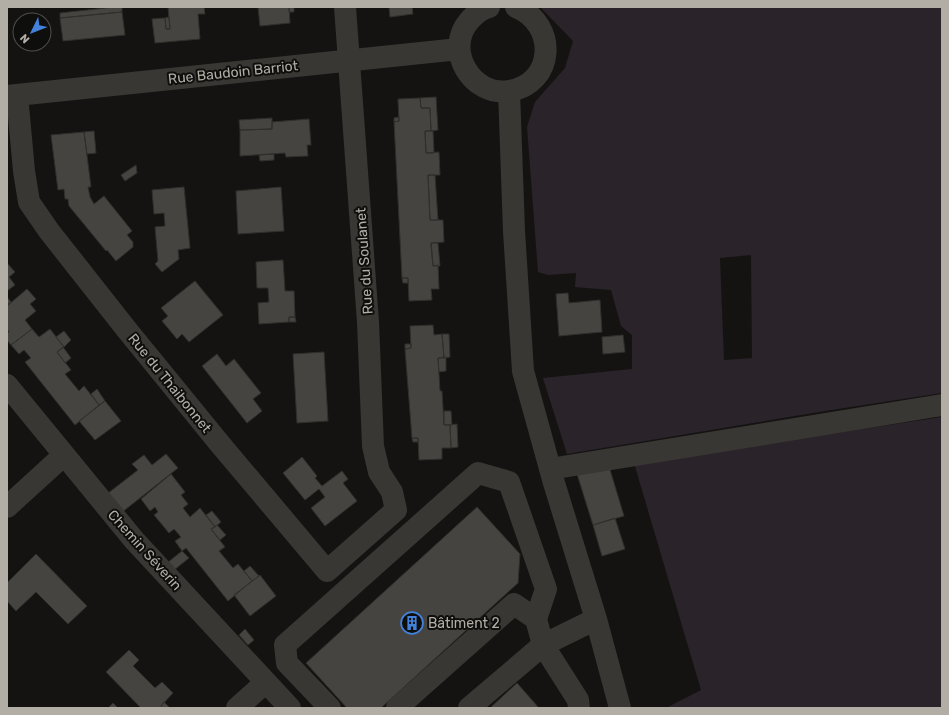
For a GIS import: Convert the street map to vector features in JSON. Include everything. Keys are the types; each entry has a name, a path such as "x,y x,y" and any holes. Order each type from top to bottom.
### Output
{"street":[{"name":"Rue du Soulanet","path":"345,7 368,322 373,446 379,472 392,492 396,510"},
{"path":"489,7 474,15 466,24 461,36 459,49 462,63 469,76 480,85 494,91 509,91 523,86 535,77 543,64 546,50 544,35 537,21 526,11 516,7"},
{"name":"Rue Baudoin Barriot","path":"12,96 459,49"},
{"path":"509,91 514,231 523,372 550,469 596,619 620,708"},
{"name":"Rue du Thaibonnet","path":"12,96 28,202 49,231 137,342 220,444 327,571 396,510"},
{"name":"Chemin Séverin","path":"7,385 134,540 290,708"},
{"path":"550,469 942,405"},
{"path":"7,507 64,455"},
{"path":"330,708 287,662 285,645 478,473 509,482 546,589 536,619 543,645 578,700 579,708"},
{"path":"397,708 514,604 536,619"},
{"path":"469,708 543,645 596,619"},
{"path":"237,708 266,682"}],"shaded area":[{"path":"540,7 942,7 942,393 567,454 543,378 632,369 632,335 621,326 611,290 575,287 576,273 548,275 538,272 527,127 535,102 565,68 573,41","holes":["751,255 752,358 724,360 720,258"]},
{"path":"942,417 942,708 666,708 701,690 634,463"}],"building":[{"path":"122,7 122,12 60,18 60,13"},
{"path":"168,7 204,7 205,14 198,14 200,39 155,43 152,19 165,18 166,29 170,29"},
{"path":"258,7 289,7 290,23 260,26"},
{"path":"289,7 294,7 294,12 289,12"},
{"path":"389,7 412,7 413,14 390,17"},
{"path":"122,12 125,35 63,41 60,18"},
{"path":"169,17 170,29 166,29 165,18"},
{"path":"436,97 438,130 431,131 430,108 421,108 420,98"},
{"path":"420,98 421,108 430,108 431,131 425,131 426,153 439,152 440,175 428,175 430,220 443,220 444,242 431,243 433,266 438,265 439,289 431,289 432,300 409,301 408,278 402,278 394,122 399,121 398,99"},
{"path":"399,117 399,121 394,122 394,118"},
{"path":"272,118 272,129 240,130 239,120"},
{"path":"309,119 311,145 307,145 308,156 286,157 285,153 240,156 240,130 272,129 272,122"},
{"path":"94,131 96,153 87,154 84,132"},
{"path":"425,131 433,131 434,153 426,153"},
{"path":"84,132 91,187 88,187 90,197 94,204 104,196 132,231 127,235 133,242 133,247 116,261 69,206 68,199 65,199 64,189 58,190 51,135"},
{"path":"274,154 274,160 260,161 259,155"},
{"path":"136,165 137,173 125,181 121,175"},
{"path":"428,175 435,175 438,220 430,220"},
{"path":"184,187 190,248 178,250 179,259 162,272 155,264 158,261 155,227 165,226 164,213 154,214 152,190"},
{"path":"281,187 284,231 238,234 236,191"},
{"path":"431,243 438,243 440,266 433,266"},
{"path":"283,260 285,291 294,291 295,317 289,317 289,322 259,324 258,303 269,302 268,288 257,288 256,262"},
{"path":"7,263 15,272 9,277 15,285 7,291"},
{"path":"402,278 408,278 408,283 403,283"},
{"path":"195,281 223,315 189,342 182,334 177,339 162,321 168,316 161,308"},
{"path":"27,289 36,299 30,304 36,311 25,320 32,329 11,345 7,340 7,334 9,332 7,329 7,306"},
{"path":"568,293 569,303 600,300 602,332 559,336 556,294"},
{"path":"7,297 11,302 7,305"},
{"path":"289,317 295,317 296,322 289,322"},
{"path":"433,325 434,335 442,334 444,358 438,358 440,391 442,391 444,425 450,425 451,448 442,448 442,459 419,460 418,438 412,438 405,349 411,348 410,326"},
{"path":"32,329 39,337 50,329 64,347 57,352 71,370 65,374 79,391 84,386 99,405 75,425 25,362 31,358 24,350 19,354 11,345"},
{"path":"64,331 71,340 64,347 56,337"},
{"path":"442,334 449,334 450,357 444,358"},
{"path":"623,335 625,352 603,354 602,337"},
{"path":"405,344 411,344 411,348 405,349"},
{"path":"63,347 71,358 65,363 57,352"},
{"path":"324,352 328,421 297,423 293,354"},
{"path":"217,354 226,366 234,359 261,393 253,399 262,411 247,423 202,366"},
{"path":"446,357 446,371 439,372 438,358"},
{"path":"97,389 105,401 99,405 91,394"},
{"path":"105,401 121,421 95,440 79,421"},
{"path":"444,411 451,411 452,425 444,425"},
{"path":"457,424 458,447 451,448 450,425"},
{"path":"412,438 418,438 418,442 413,442"},
{"path":"166,454 178,468 121,513 107,494 138,470 132,464 144,455 152,465"},
{"path":"302,457 317,476 315,478 322,486 342,471 348,479 343,483 357,501 325,526 311,508 325,497 319,489 305,500 283,473"},
{"path":"608,463 624,516 593,525 577,474"},
{"path":"171,474 185,492 181,495 188,504 183,508 190,517 200,508 215,527 211,529 225,547 219,551 233,568 238,564 252,581 228,601 186,548 182,551 175,541 181,537 174,529 169,533 154,515 158,512 155,507 150,511 141,499"},
{"name":"Bâtiment 2","path":"477,507 520,554 518,583 381,708 347,708 306,663"},
{"path":"212,511 221,522 215,527 206,515"},
{"path":"615,518 625,549 602,556 593,525"},
{"path":"217,525 226,535 220,540 211,529"},
{"path":"182,551 189,558 174,570 167,563"},
{"path":"36,554 87,606 68,624 36,592 16,611 7,601 7,583"},
{"path":"250,566 259,576 252,581 244,571"},
{"path":"260,575 276,596 250,616 234,595"},
{"path":"245,629 254,640 248,645 239,635"},
{"path":"129,650 139,660 133,666 155,688 162,682 173,693 161,706 163,708 141,708 106,672"},
{"path":"517,683 539,708 490,708"},
{"path":"164,702 170,708 163,708 161,706"},
{"path":"113,703 118,708 108,708"}],"place":[{"name":"Bâtiment 2","path":"412,623"}]}
